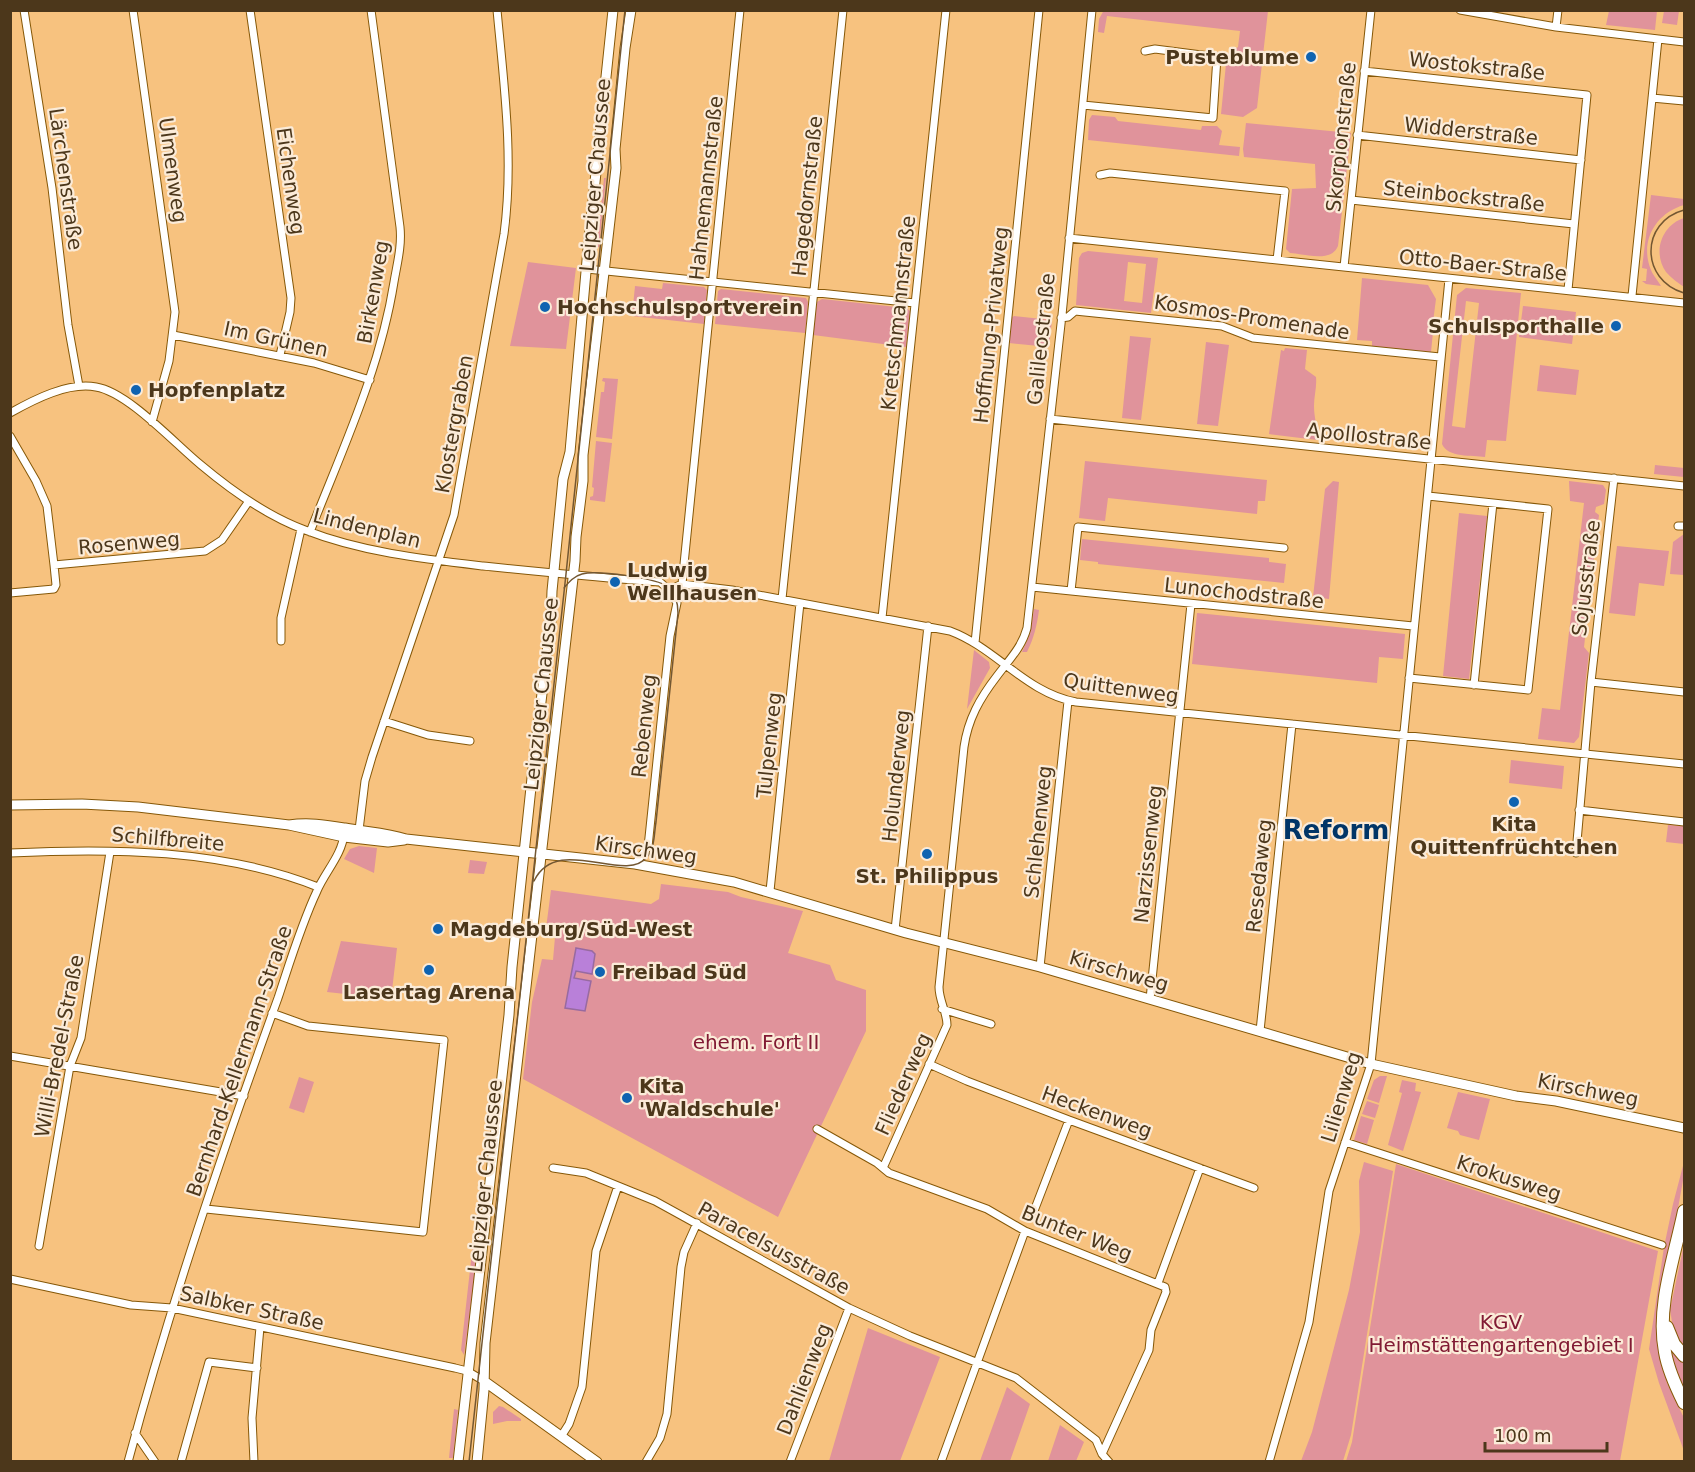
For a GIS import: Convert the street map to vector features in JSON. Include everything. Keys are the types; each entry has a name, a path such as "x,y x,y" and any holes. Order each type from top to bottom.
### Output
{"highway":[{"path":"1684,1211 1665,1310 1663,1338 1666,1358 1684,1403"},
{"path":"1665,1310 1672,1340 1684,1356"}],"main road":[{"name":"Leipziger Chaussee","path":"458,1461 551,620 563,479 570,452 614,10"},
{"name":"Leipziger Chaussee","path":"477,1461 485,1343 542,855 583,481 583,455 590,386 616,168 615,149 625,48 632,10"},
{"name":"Schilfbreite","path":"10,805 82,804 138,807 289,825 388,842 406,839"},
{"name":"Schilfbreite","path":"344,833 359,830 406,839 542,855"},
{"name":"Kirschweg","path":"542,855 635,864 716,878 770,891 895,930 1040,967 1371,1064 1516,1096 1556,1101 1684,1128"},
{"path":"484,1381 597,1461"}],"street":[{"name":"Lärchenstraße","path":"24,10 52,188 79,386"},
{"name":"Ulmenweg","path":"133,10 174,297 173,335"},
{"name":"Eichenweg","path":"250,10 291,298 280,356"},
{"name":"Birkenweg","path":"310,532 370,380 386,328 400,239 371,10"},
{"name":"Klostergraben","path":"359,830 365,781 440,561 456,506 508,207 508,139 496,10"},
{"name":"Hahnemannstraße","path":"682,584 740,10"},
{"name":"Hagedornstraße","path":"783,599 843,10"},
{"name":"Kretschmannstraße","path":"882,618 946,10"},
{"name":"Hoffnung-Privatweg","path":"975,643 1039,10"},
{"name":"Galileostraße","path":"1006,665 1018,649 1025,633 1032,586 1092,10"},
{"name":"Skorpionstraße","path":"1344,267 1371,10"},
{"path":"1460,10 1556,27 1684,42"},
{"path":"1556,27 1558,10"},
{"path":"1632,296 1658,39"},
{"path":"1083,105 1213,118 1218,57 1155,49 1145,51"},
{"name":"Wostokstraße","path":"1364,70 1587,95 1581,160"},
{"path":"1652,98 1684,101"},
{"name":"Widderstraße","path":"1357,135 1581,160"},
{"path":"1568,290 1581,160"},
{"path":"1100,175 1110,173 1285,192 1277,260"},
{"name":"Steinbockstraße","path":"1350,200 1574,224"},
{"name":"Otto-Baer-Straße","path":"1068,238 1684,303"},
{"path":"587,269 915,303"},
{"name":"Lilienweg","path":"1269,1461 1306,1332 1329,1191 1371,1064 1449,279"},
{"name":"Kosmos-Promenade","path":"1061,318 1068,317 1075,310 1221,326 1253,338 1440,357"},
{"name":"Im Grünen","path":"173,335 325,366 370,380"},
{"path":"10,413 40,398 79,386 94,386 110,390 152,423 169,361 173,335"},
{"name":"Apollostraße","path":"1050,419 1684,486"},
{"name":"Lindenplan","path":"152,423 202,466 249,501 301,529 346,543 440,561 572,575"},
{"path":"10,436 36,481 47,506 54,566"},
{"name":"Sojusstraße","path":"1585,753 1614,478"},
{"path":"1409,678 1528,690 1548,509 1428,496"},
{"name":"Rosenweg","path":"10,593 54,589 56,586 54,566 205,551 222,540 249,501"},
{"path":"1474,685 1493,503"},
{"path":"1071,591 1078,528 1284,548"},
{"path":"281,641 281,618 301,529"},
{"path":"572,575 660,582 669,590 682,584"},
{"name":"Quittenweg","path":"682,584 783,599 950,632 975,643 1036,687 1068,701 1684,764"},
{"name":"Lunochodstraße","path":"1032,586 1413,626"},
{"name":"Rebenweg","path":"635,864 648,847 670,636 677,603 669,590"},
{"name":"Tulpenweg","path":"770,891 800,603"},
{"name":"Narzissenweg","path":"1150,999 1191,604"},
{"name":"Holunderweg","path":"895,930 928,626"},
{"path":"944,942 967,731 977,704 1006,665"},
{"path":"1591,682 1684,692"},
{"name":"Schlehenweg","path":"1040,967 1068,701"},
{"path":"384,721 428,735 470,741"},
{"name":"Resedaweg","path":"1260,1031 1292,724"},
{"path":"1576,853 1585,753"},
{"path":"1579,810 1684,822"},
{"name":"Bernhard-Kellermann-Straße","path":"128,1461 172,1308 272,1013 318,887 342,846 344,833"},
{"name":"Schilfbreite","path":"10,852 71,850 214,859 274,871 318,887"},
{"name":"Willi-Bredel-Straße","path":"39,1246 70,1066 81,1038 110,852"},
{"name":"Fliederweg","path":"883,1168 946,1026 939,991 944,942"},
{"path":"942,1009 991,1024"},
{"path":"206,1209 423,1232 444,1040 308,1026 272,1013"},
{"path":"10,1056 244,1096"},
{"name":"Heckenweg","path":"929,1064 1069,1120 1254,1188"},
{"path":"1034,1211 1069,1120"},
{"name":"Bunter Weg","path":"817,1130 889,1173 987,1209 1025,1231 1158,1283"},
{"name":"Krokusweg","path":"1345,1142 1662,1245"},
{"name":"Paracelsusstraße","path":"553,1168 586,1173 661,1204 849,1308 910,1336 1018,1379 1096,1440 1102,1458 1109,1461"},
{"path":"1102,1458 1150,1348 1151,1330 1166,1291 1158,1283 1200,1168"},
{"path":"562,1436 569,1424 582,1388 596,1251 618,1186"},
{"path":"646,1461 660,1438 667,1414 681,1267 687,1244 697,1223"},
{"path":"941,1461 1025,1231"},
{"name":"Salbker Straße","path":"10,1279 131,1305 172,1308 467,1371 484,1381"},
{"name":"Dahlienweg","path":"790,1461 849,1308"},
{"path":"254,1461 252,1428 260,1327"},
{"path":"181,1461 209,1362 257,1368"},
{"path":"135,1433 155,1461"}],"green space":[{"path":"1104,10 1268,11 1257,108 1243,117 1221,114 1227,54 1238,47 1240,31 1107,16 1104,33 1098,32 1099,19"},
{"path":"1609,11 1657,11 1655,30 1606,25"},
{"path":"1664,11 1679,11 1677,25 1662,23"},
{"path":"1092,115 1115,117 1118,121 1201,130 1202,126 1217,126 1222,131 1219,145 1240,147 1239,156 1088,140 1089,120"},
{"path":"1246,123 1351,133 1338,246 1335,251 1324,256 1310,256 1290,253 1286,249 1292,189 1316,188 1315,164 1244,157"},
{"path":"604,178 606,178 599,247 597,247"},
{"path":"1651,195 1684,199 1684,205 1665,214 1658,221 1649,239 1648,259 1652,272 1661,286 1646,284 1642,281 1646,281 1647,269 1642,268"},
{"path":"1684,218 1684,287 1666,272 1660,256 1660,248 1665,233 1676,222"},
{"path":"1088,251 1158,258 1151,313 1076,305 1079,258 1082,253","holes":["1128,262 1146,264 1142,303 1124,301"]},
{"name":"Hochschulsportverein","path":"528,262 576,268 566,349 510,346"},
{"path":"1362,278 1428,285 1436,299 1433,322 1430,323 1429,331 1433,332 1431,352 1372,346 1372,341 1357,340"},
{"path":"663,283 704,287 707,290 704,324 632,316 635,286 662,289"},
{"path":"1466,288 1521,293 1506,441 1487,440 1485,457 1455,454 1449,452 1442,444 1457,295","holes":["1466,301 1479,303 1465,428 1452,426"]},
{"path":"721,289 806,298 808,302 805,333 715,324 718,291"},
{"path":"822,299 906,308 910,311 906,347 813,335 817,302"},
{"path":"1523,306 1576,312 1572,344 1519,337"},
{"path":"1014,316 1052,320 1049,347 1009,343 1011,318"},
{"path":"1130,336 1151,338 1141,420 1122,418"},
{"path":"1206,342 1229,345 1218,426 1197,424"},
{"path":"1285,348 1307,350 1305,369 1316,377 1314,406 1317,440 1269,434 1281,350 1284,351"},
{"path":"1540,365 1579,370 1576,395 1537,391"},
{"path":"603,378 618,379 612,439 596,437 601,392 604,392"},
{"path":"596,441 612,443 605,502 590,500 594,488 592,487"},
{"path":"1085,461 1267,480 1265,501 1258,501 1257,514 1108,498 1105,521 1079,518"},
{"path":"1655,465 1684,468 1684,477 1654,474"},
{"path":"1333,481 1339,482 1329,599 1313,597 1325,489"},
{"path":"1569,481 1603,485 1606,490 1604,504 1596,507 1595,512 1599,515 1584,647 1589,653 1579,737 1574,743 1538,739 1542,708 1560,710 1584,503 1570,501"},
{"path":"1459,513 1487,516 1469,679 1443,676"},
{"path":"1684,534 1684,575 1670,574 1673,542"},
{"path":"1082,539 1269,558 1269,562 1286,564 1284,583 1098,564 1098,562 1080,560"},
{"path":"1617,546 1669,551 1664,586 1639,583 1635,616 1609,613"},
{"path":"1034,609 1039,610 1032,642 1027,652 1022,652 1030,634"},
{"path":"1197,613 1405,634 1403,659 1379,657 1377,683 1192,664"},
{"path":"974,650 989,662 990,668 967,709"},
{"path":"1511,760 1564,766 1562,789 1509,783"},
{"path":"1668,825 1684,826 1684,844 1666,842"},
{"path":"359,846 377,848 374,873 344,859 350,849"},
{"path":"470,860 487,862 484,874 468,873"},
{"name":"ehem. Fort II","path":"661,884 728,892 803,911 788,953 830,965 836,980 866,990 866,1031 778,1217 523,1079 532,1002 542,959 553,960 555,937 545,936 551,890 651,904 659,899"},
{"path":"341,941 397,948 391,999 327,992"},
{"path":"1380,1076 1387,1076 1379,1103 1367,1099 1374,1080"},
{"path":"299,1077 314,1082 304,1113 289,1108"},
{"path":"1402,1080 1416,1083 1415,1091 1421,1092 1403,1151 1388,1145 1402,1093 1399,1092"},
{"path":"1458,1092 1490,1099 1479,1140 1460,1135 1458,1131 1447,1128"},
{"path":"1367,1101 1379,1105 1375,1118 1362,1114"},
{"path":"1361,1116 1374,1120 1367,1144 1354,1140"},
{"path":"1364,1162 1393,1171 1351,1435 1343,1461 1301,1461 1312,1432 1349,1290 1360,1232 1359,1181"},
{"path":"1684,1162 1684,1175 1660,1308 1663,1367 1667,1383 1684,1418 1684,1451 1649,1349 1664,1247"},
{"name":"KGV Heimstättengartengebiet I","path":"1396,1164 1658,1251 1620,1461 1346,1461 1352,1442"},
{"path":"473,1243 479,1244 464,1355 461,1350"},
{"path":"1684,1244 1684,1349 1674,1333 1670,1310"},
{"path":"868,1328 940,1357 900,1461 829,1461"},
{"path":"1669,1345 1684,1362 1684,1393 1673,1368"},
{"path":"1007,1387 1030,1404 1010,1461 980,1461"},
{"path":"499,1406 521,1421 493,1424 493,1412"},
{"path":"454,1409 458,1410 453,1458 449,1458"},
{"path":"1060,1425 1084,1442 1076,1461 1048,1461"}],"shaded area":[{"path":"576,948 592,951 595,954 592,974 576,971 574,978 591,981 585,1011 565,1008"}],"tram line":[{"path":"469,1462 625,10"},
{"path":"1684,210 1670,216 1659,226 1653,238 1651,251 1653,264 1659,276 1670,286 1684,293"},
{"path":"534,881 545,867 558,861 574,860 623,866 637,864 650,853 656,822 678,613 676,599 668,587 640,578 600,573 582,574 570,581 564,588"}],"place":[{"name":"Pusteblume","path":"1311,57"},
{"name":"Hochschulsportverein","path":"545,307"},
{"name":"Schulsporthalle","path":"1616,326"},
{"name":"Hopfenplatz","path":"136,390"},
{"name":"Ludwig Wellhausen","path":"615,582"},
{"name":"Kita Quittenfrüchtchen","path":"1514,802"},
{"name":"St. Philippus","path":"927,854"},
{"name":"Magdeburg/Süd-West","path":"438,929"},
{"name":"Lasertag Arena","path":"429,970"},
{"name":"Freibad Süd","path":"600,972"},
{"name":"Kita 'Waldschule'","path":"627,1098"}],"district":[{"name":"Reform","path":"1336,830"}]}
